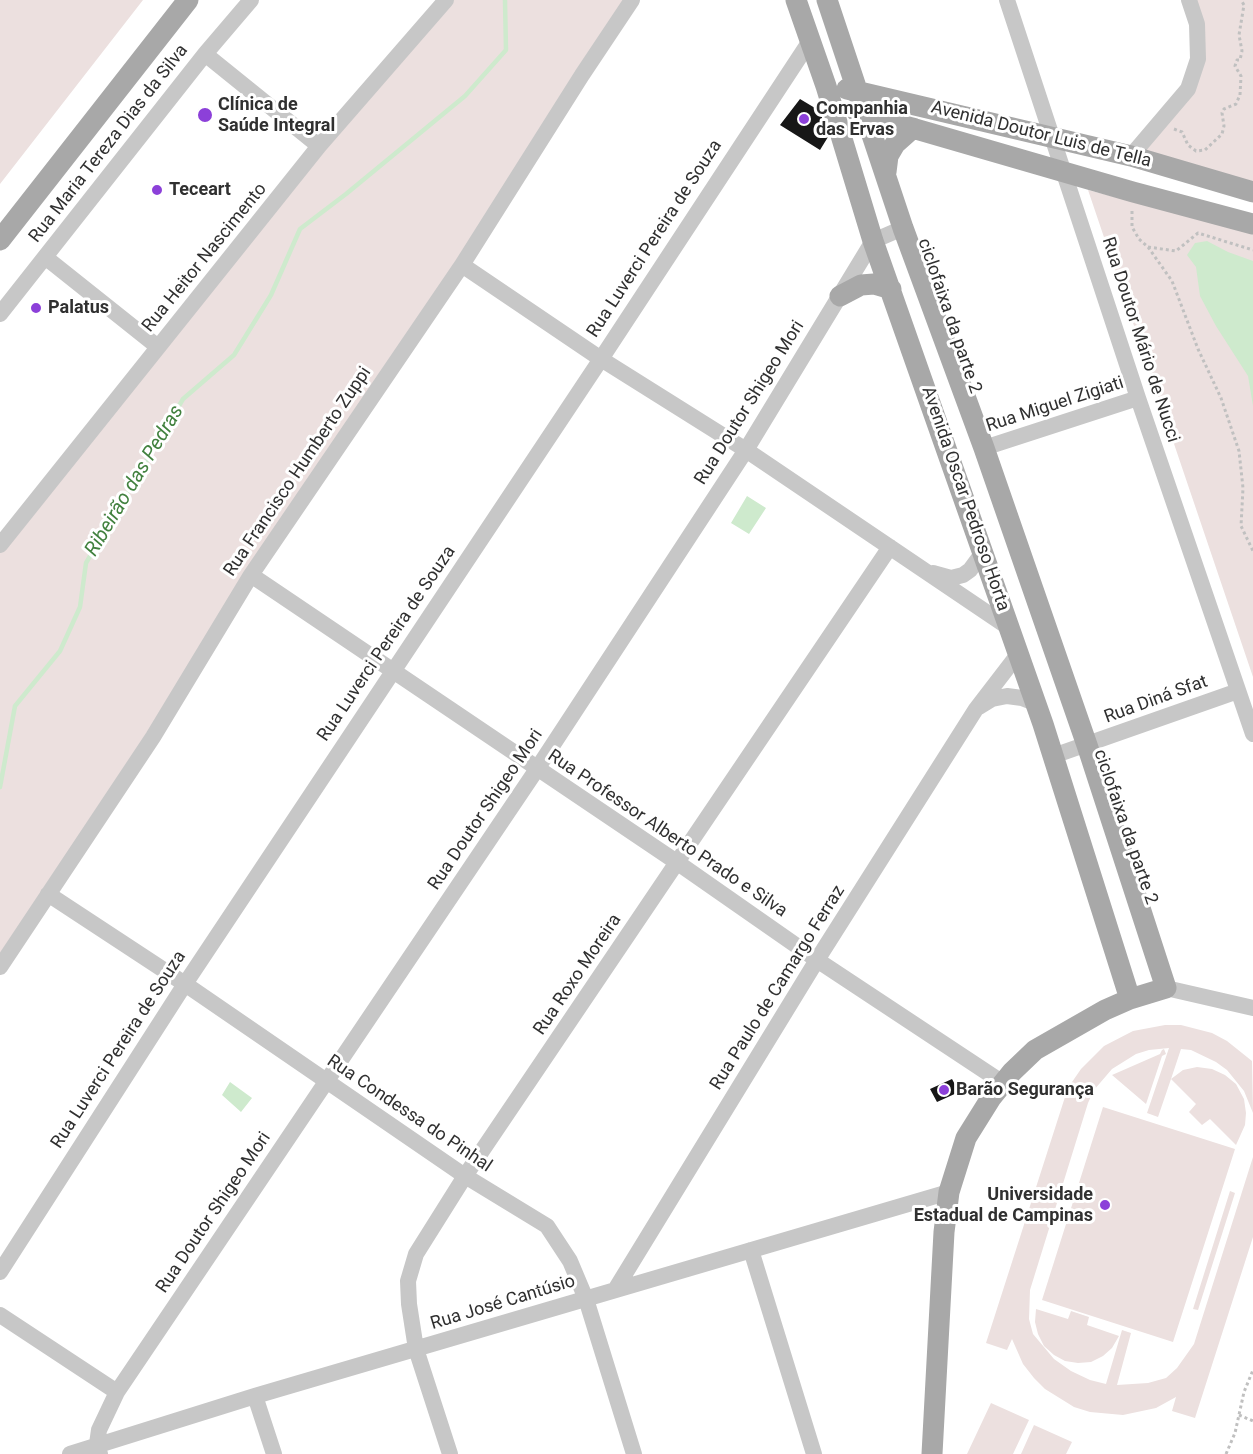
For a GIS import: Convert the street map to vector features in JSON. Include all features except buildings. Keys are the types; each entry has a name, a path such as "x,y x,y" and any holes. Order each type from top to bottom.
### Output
{"main road":[{"path":"0,240 188,0"},
{"name":"Avenida Oscar Pedroso Horta","path":"796,0 826,87 873,241 1011,629 1130,999"},
{"name":"Avenida Oscar Pedroso Horta","path":"829,2 903,228 984,448 1087,745 1166,988"},
{"name":"Avenida Doutor Luis de Tella","path":"826,87 856,90 1131,156 1253,192"},
{"name":"Avenida Doutor Luis de Tella","path":"833,109 865,113 1253,224"},
{"path":"886,172 888,156 895,144 913,128"},
{"path":"840,296 861,285 874,284 891,289"},
{"path":"932,1454 944,1232 949,1192 966,1138 991,1098 1035,1050 1084,1020 1130,999 1166,988"}],"street":[{"name":"Rua Maria Tereza Dias da Silva","path":"0,314 205,54 251,0"},
{"name":"Rua Heitor Nascimento","path":"0,545 319,146 446,0"},
{"name":"Rua Francisco Humberto Zuppi","path":"0,967 153,737 251,575 462,264 632,0"},
{"name":"Rua Doutor Mário de Nucci","path":"1007,0 1138,398 1253,734"},
{"path":"1131,156 1188,89 1198,59 1197,24 1189,0"},
{"name":"Rua Luverci Pereira de Souza","path":"0,1272 185,984 810,41"},
{"path":"205,54 319,146"},
{"path":"873,241 903,228"},
{"name":"Rua Doutor Shigeo Mori","path":"99,1449 99,1430 117,1392 537,768 746,450 873,241"},
{"path":"45,257 158,347"},
{"path":"462,264 601,359 746,450 1011,629"},
{"name":"Rua Miguel Zigiati","path":"984,448 1138,398"},
{"name":"Rua Roxo Moreira","path":"450,1454 416,1349 408,1281 416,1254 465,1176 890,547"},
{"path":"923,571 951,578 963,575 970,570 984,551"},
{"name":"Rua Professor Alberto Prado e Silva","path":"251,575 393,669 817,960 1003,1083"},
{"name":"Rua Paulo de Camargo Ferraz","path":"615,1290 817,960 976,709 1018,653"},
{"name":"Rua Diná Sfat","path":"1053,756 1238,691"},
{"path":"976,709 992,699 1007,696 1035,703"},
{"name":"Rua Condessa do Pinhal","path":"48,894 185,984 465,1176 547,1226 570,1261 586,1299 634,1454"},
{"path":"1166,988 1253,1008"},
{"name":"Rua José Cantúsio","path":"70,1454 99,1449 255,1396 949,1192"},
{"path":"751,1250 814,1454"},
{"path":"0,1315 117,1392"},
{"path":"255,1396 274,1454"}],"path":[{"path":"1167,114 1174,128 1182,132 1188,145 1196,151 1205,150 1222,134 1224,126 1222,113 1224,109 1236,104 1240,95 1241,76 1235,66 1237,60 1240,60 1242,51 1239,35 1244,5 1241,0"},
{"path":"1132,202 1132,227 1172,281 1198,349 1221,398 1239,451 1243,488 1241,526 1253,551"},
{"path":"1148,247 1176,251 1198,233 1253,250"},
{"path":"1226,1454 1235,1433 1244,1392 1253,1370"},
{"path":"1239,1415 1253,1421"}],"shaded area":[{"path":"0,0 143,0 0,184"},
{"path":"446,0 626,0 0,967 0,545"},
{"path":"1189,0 1253,0 1253,191 1131,156 1188,89 1198,59"},
{"path":"1088,190 1253,233 1253,677"},
{"path":"1207,241 1253,261 1253,406 1248,376 1200,296 1196,267 1187,255 1195,243"},
{"path":"747,496 766,508 749,534 731,523"},
{"path":"1165,1025 1181,1025 1212,1033 1227,1041 1252,1061 1253,1113 1244,1091 1227,1070 1191,1050 1181,1049 1158,1117 1147,1113 1169,1048 1136,1054 1112,1069 1094,1090 1088,1103 1030,1290 1029,1319 1033,1334 1054,1359 1071,1371 1090,1380 1106,1384 1122,1330 1131,1333 1117,1385 1148,1383 1166,1378 1177,1368 1194,1344 1253,1157 1253,1237 1195,1418 1172,1411 1176,1397 1156,1408 1123,1415 1090,1412 1074,1407 1045,1389 1023,1364 1012,1339 1007,1350 986,1343 1065,1097 1072,1082 1081,1069 1104,1046 1133,1031"},
{"path":"1164,1049 1166,1054 1162,1056 1146,1104 1112,1075 1160,1054"},
{"path":"1197,1067 1212,1069 1225,1075 1236,1084 1244,1099 1246,1113 1245,1125 1236,1145 1210,1119 1202,1125 1189,1112 1196,1104 1171,1079 1183,1070"},
{"path":"230,1082 252,1098 241,1112 222,1095"},
{"path":"1103,1107 1235,1149 1173,1342 1042,1300"},
{"path":"1230,1191 1235,1193 1198,1310 1193,1309"},
{"path":"1036,1309 1068,1319 1071,1311 1089,1317 1087,1325 1119,1336 1112,1348 1091,1362 1065,1361 1044,1346 1035,1322"},
{"path":"991,1403 1029,1420 1013,1454 967,1454"},
{"path":"1034,1425 1072,1442 1066,1454 1021,1454"}],"waterway":[{"name":"Ribeirão das Pedras","path":"0,787 15,706 60,651 80,607 86,563 183,399 234,355 271,295 300,229 465,96 506,50 505,0"}],"place":[{"name":"Clínica de Saúde Integral","path":"205,115"},
{"name":"Companhia das Ervas","path":"804,119"},
{"name":"Teceart","path":"157,190"},
{"name":"Palatus","path":"36,308"},
{"name":"Barão Segurança","path":"944,1090"},
{"name":"Universidade Estadual de Campinas","path":"1105,1205"}]}
